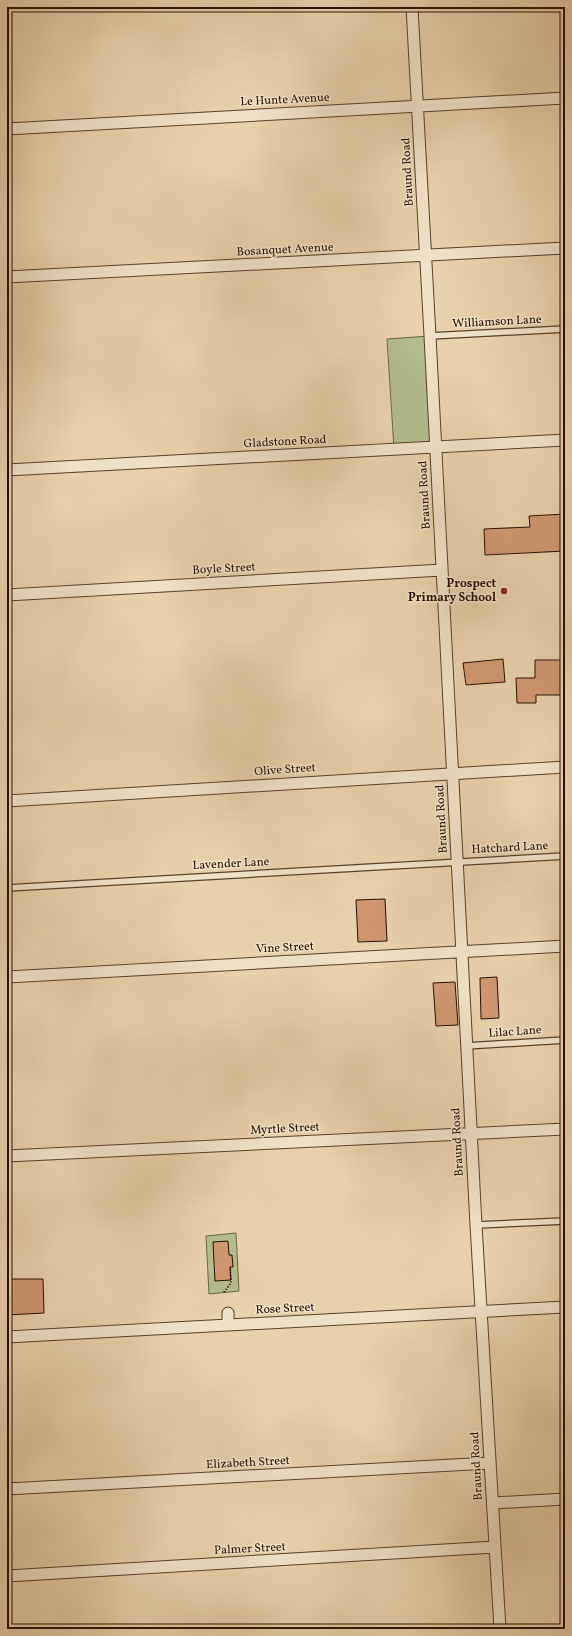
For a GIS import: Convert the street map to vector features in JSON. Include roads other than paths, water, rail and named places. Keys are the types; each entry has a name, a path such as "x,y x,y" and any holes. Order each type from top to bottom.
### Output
{"street":[{"name":"Braund Road","path":"412,7 466,1046 500,1629"},
{"name":"Le Hunte Avenue","path":"7,129 565,98"},
{"name":"Bosanquet Avenue","path":"7,277 565,248"},
{"name":"Gladstone Road","path":"7,470 565,440"},
{"name":"Boyle Street","path":"7,595 442,570"},
{"name":"Olive Street","path":"7,801 565,767"},
{"name":"Vine Street","path":"7,976 565,946"},
{"name":"Myrtle Street","path":"7,1156 416,1135 471,1134 565,1128"},
{"name":"Rose Street","path":"7,1337 565,1307"},
{"path":"228,1313 228,1325"},
{"name":"Elizabeth Street","path":"7,1489 490,1463"},
{"path":"492,1503 565,1499"},
{"name":"Palmer Street","path":"7,1576 495,1547"}],"lane":[{"name":"Williamson Lane","path":"430,336 565,329"},
{"name":"Hatchard Lane","path":"457,862 565,856"},
{"name":"Lavender Lane","path":"7,888 457,862"},
{"name":"Lilac Lane","path":"466,1046 565,1040"},
{"path":"476,1225 565,1221"}],"place":[{"name":"Prospect Primary School","path":"504,591"}]}
